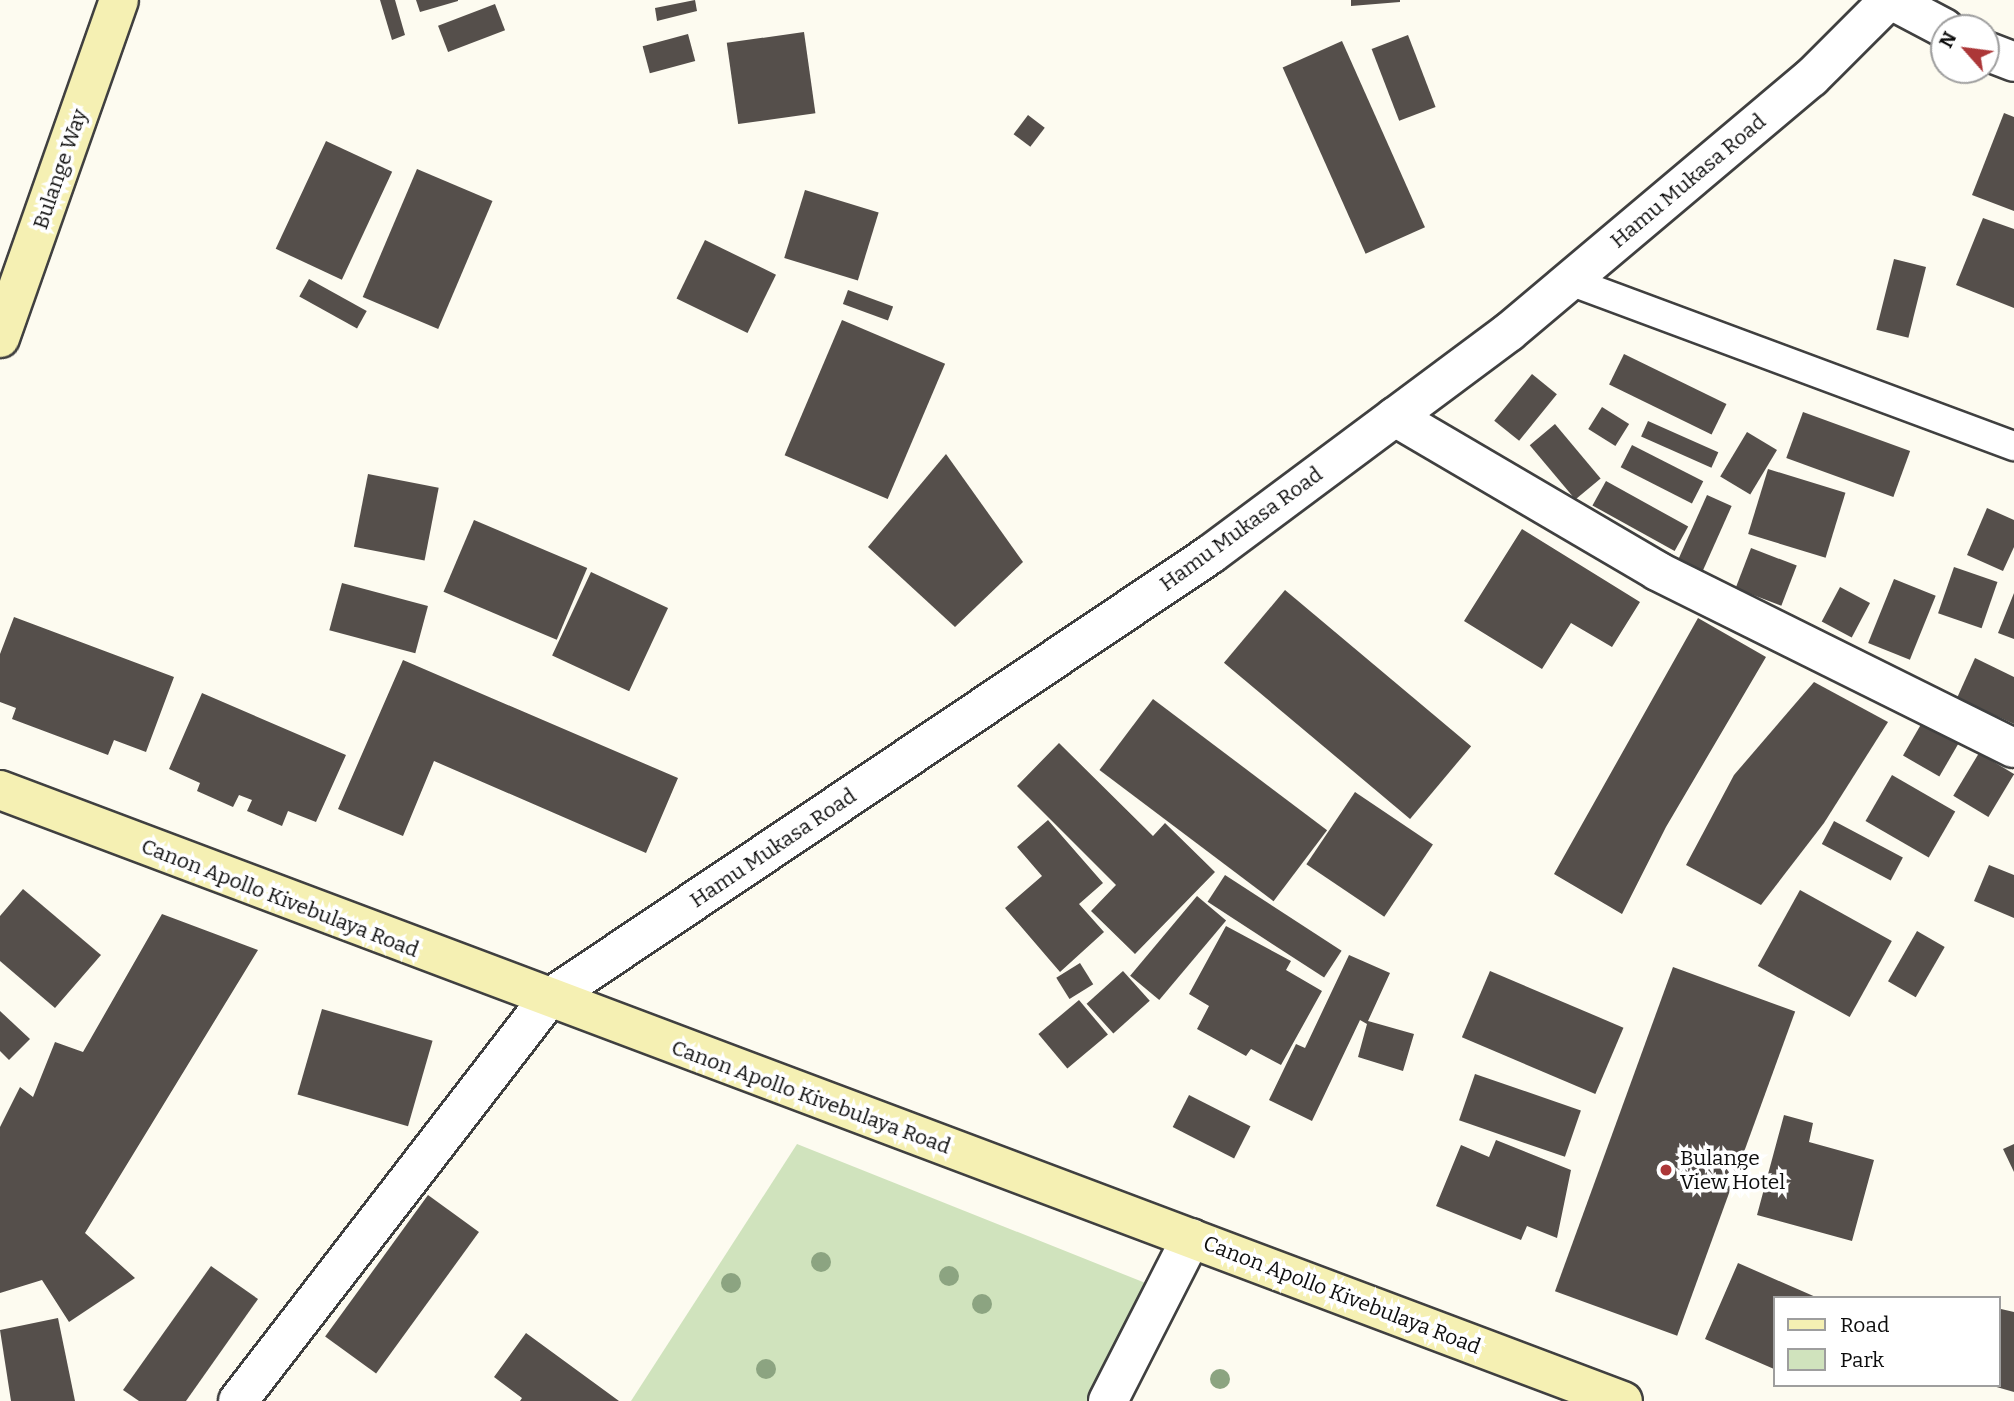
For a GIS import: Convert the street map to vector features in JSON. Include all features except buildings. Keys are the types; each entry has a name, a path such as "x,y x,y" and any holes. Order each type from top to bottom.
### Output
{"main road":[{"name":"Bulange Way","path":"0,338 119,0"},
{"name":"Canon Apollo Kivebulaya Road","path":"0,790 548,999 1623,1401"}],"street":[{"path":"1890,0 1930,21"},
{"name":"Hamu Mukasa Road","path":"238,1401 548,999 1211,554 1395,417 1570,281 1811,78 1890,0"},
{"path":"1395,417 1657,571 2014,748"},
{"path":"1108,1401 1191,1238"}],"lane":[{"path":"1570,281 2014,446"}],"green space":[{"path":"797,1144 1158,1288 1113,1401 631,1401"}],"place":[{"name":"Bulange View Hotel","path":"1666,1170"}]}
